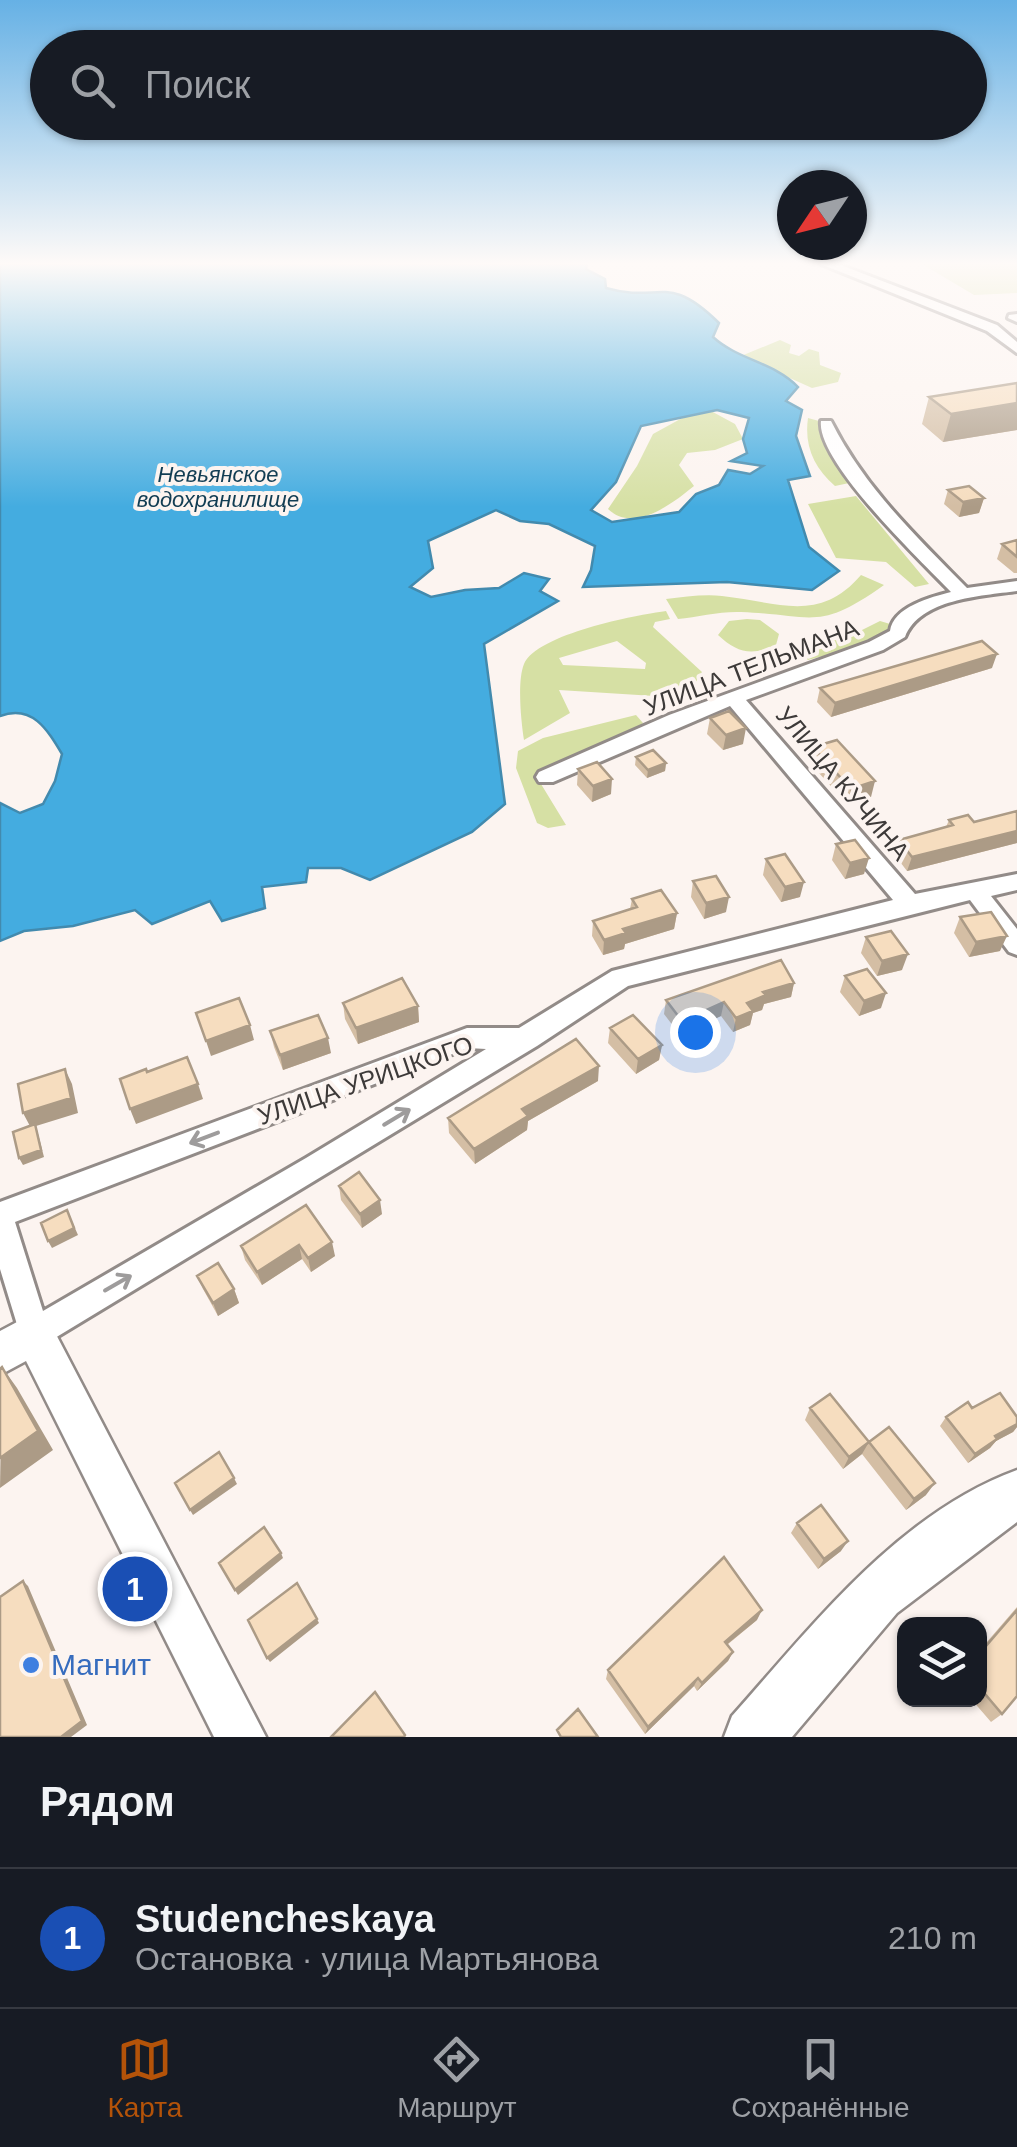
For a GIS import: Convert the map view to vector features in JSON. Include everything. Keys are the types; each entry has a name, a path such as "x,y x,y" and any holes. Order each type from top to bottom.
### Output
{"main road":[{"path":"754,1737 878,1594 993,1505 1017,1496"}],"street":[{"path":"826,424 835,448 880,504 962,593"},
{"name":"УЛИЦА ТЕЛЬМАНА","path":"546,777 676,718 876,646 899,633 899,624 914,610 962,593 1017,586"},
{"name":"УЛИЦА КУЧИНА","path":"734,698 910,904"},
{"path":"17,1343 528,1039 621,978 910,904 1017,882"},
{"path":"976,892 1017,946"},
{"name":"УЛИЦА УРИЦКОГО","path":"0,1217 467,1038 528,1039"},
{"path":"0,1217 17,1343 241,1737"}],"green space":[{"path":"768,345 791,345 789,353 799,356 809,349 819,352 820,365 841,373 838,382 812,388 741,356"},
{"path":"711,411 735,424 743,439 715,450 687,453 679,465 694,486 641,517 618,516 608,509 653,434 684,417"},
{"path":"808,418 819,421 824,444 854,482 835,486 821,472 809,447"},
{"path":"856,496 929,584 915,587 886,562 836,558 808,504"},
{"path":"861,575 884,585 844,609 815,617 733,612 678,619 666,599 715,595 780,605 813,605 845,590"},
{"path":"666,611 670,619 655,622 653,627 702,672 686,698 559,690 570,713 524,740 521,680 524,664 533,653 567,635","holes":["617,641 646,663 645,669 563,665 559,658"]},
{"path":"760,620 779,634 776,645 745,651 718,635 729,621"},
{"path":"880,621 897,626 877,639 843,651 808,660 800,653 805,645 854,634"},
{"path":"636,715 643,723 635,730 552,764 541,774 541,784 566,825 548,828 537,823 516,768 518,751 543,738"}],"water":[{"name":"Невьянское водохранилище","path":"0,345 723,345 778,372 798,387 786,401 802,410 796,436 810,476 788,480 809,547 839,571 812,590 727,582 583,587 595,546 549,524 520,521 496,510 428,541 433,568 410,587 431,597 499,588 524,573 549,579 540,591 558,601 484,644 505,804 472,832 370,880 341,868 308,868 306,882 262,887 265,908 222,921 210,901 152,924 135,910 73,926 24,931 0,941 0,803 20,813 43,804 55,781 62,754 37,721 11,713 0,716","holes":["717,410 749,418 743,439 747,453 731,461 763,466 750,474 728,470 719,485 696,494 679,512 612,522 591,510 616,482 641,426"]}],"building":[{"path":"1017,383 1017,403 951,414 929,397"},
{"path":"969,486 984,498 963,502 948,490"},
{"path":"1017,540 1017,557 1002,544"},
{"path":"982,641 997,654 835,703 820,688"},
{"path":"729,711 746,728 726,735 710,718"},
{"path":"837,740 875,781 851,789 813,747"},
{"path":"653,750 666,763 648,770 636,757"},
{"path":"597,762 612,779 593,786 578,769"},
{"path":"1017,811 1017,831 912,857 899,840 953,825 949,820 968,815 974,822"},
{"path":"855,840 869,858 850,863 836,844"},
{"path":"785,854 804,882 785,887 766,859"},
{"path":"716,876 729,897 706,903 693,881"},
{"path":"661,890 677,913 623,929 626,933 604,940 593,921 637,907 632,899"},
{"path":"991,912 1007,936 976,942 960,917"},
{"path":"891,931 908,954 882,961 866,937"},
{"path":"781,960 794,983 763,992 766,995 747,1003 753,1011 736,1018 724,1002 682,1021 666,1000"},
{"path":"867,969 886,993 864,1001 845,976"},
{"path":"402,978 418,1006 356,1028 343,1003"},
{"path":"239,998 250,1025 206,1041 196,1013"},
{"path":"318,1015 328,1038 280,1055 270,1031"},
{"path":"633,1015 662,1045 638,1059 610,1028"},
{"path":"576,1039 599,1066 522,1109 528,1116 474,1149 448,1118"},
{"path":"187,1057 198,1084 130,1109 120,1079"},
{"path":"65,1069 71,1098 23,1113 18,1084"},
{"path":"35,1124 41,1150 19,1158 13,1132"},
{"path":"359,1172 380,1200 360,1214 339,1186"},
{"path":"306,1205 332,1242 308,1258 299,1245 257,1272 241,1246"},
{"path":"67,1210 74,1228 48,1241 41,1223"},
{"path":"218,1263 234,1289 213,1303 197,1276"},
{"path":"0,1369 38,1431 0,1458"},
{"path":"1000,1393 1017,1417 1017,1424 995,1436 997,1439 975,1454 946,1417 968,1402 972,1408"},
{"path":"830,1394 869,1442 849,1457 810,1408"},
{"path":"889,1427 935,1483 914,1499 869,1442"},
{"path":"219,1452 234,1478 190,1510 175,1483"},
{"path":"821,1505 848,1541 824,1559 797,1523"},
{"path":"264,1527 281,1553 235,1590 219,1563"},
{"path":"724,1557 762,1610 725,1642 733,1652 702,1683 698,1678 648,1727 608,1670"},
{"name":"Магнит","path":"23,1581 82,1721 61,1737 0,1737 0,1597"},
{"path":"297,1583 317,1619 267,1658 248,1620"},
{"path":"1017,1610 1017,1696 1002,1714 987,1696 987,1645"},
{"path":"375,1692 404,1737 331,1737"},
{"path":"578,1709 598,1737 561,1737 557,1730"}],"place":[{"name":"Studencheskaya","path":"135,1589"},
{"name":"Магнит","path":"31,1665"}]}
